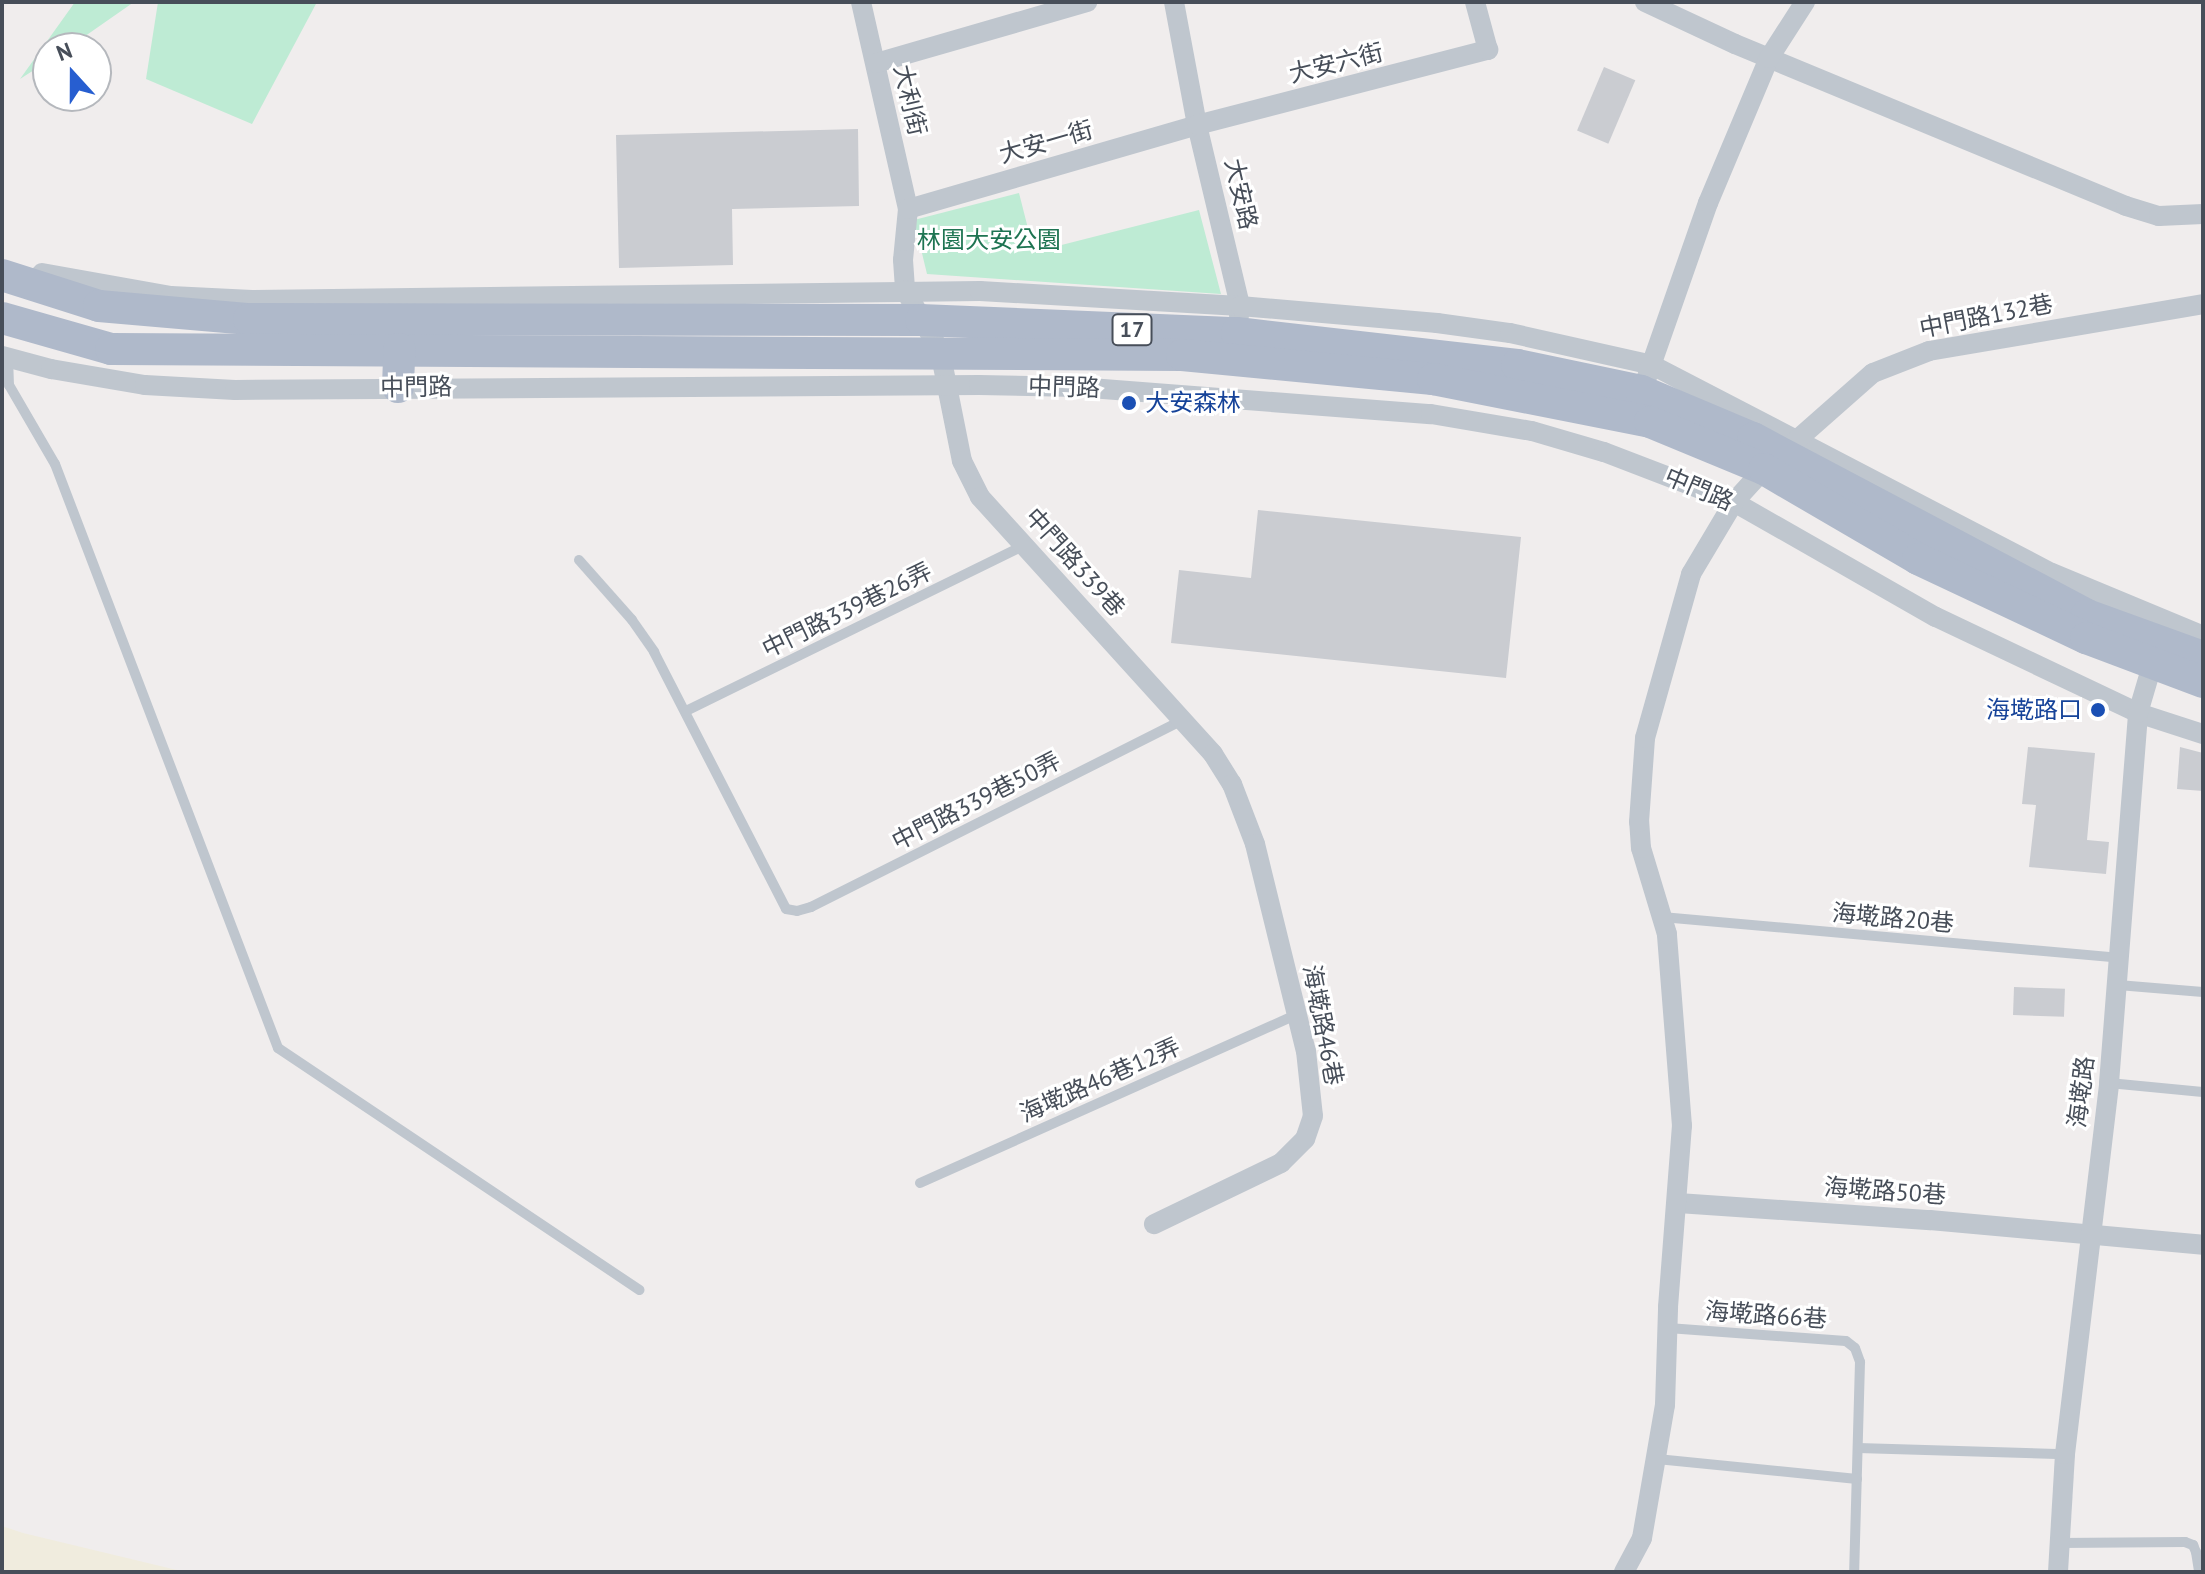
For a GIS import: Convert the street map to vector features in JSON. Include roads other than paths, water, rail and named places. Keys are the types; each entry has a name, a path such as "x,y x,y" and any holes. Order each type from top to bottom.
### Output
{"main road":[{"name":"中門路","path":"2,275 99,306 249,319 490,322 921,320 1236,333 1646,378 1781,454 1918,559 2086,638 2161,642 2203,657"},
{"name":"中門路","path":"2,318 111,349 399,349 490,322 940,351 1182,355 1236,333 1433,379 1650,422 1781,454"},
{"path":"398,387 399,349"},
{"name":"中門路","path":"2161,642 2203,682"}],"street":[{"name":"大利街","path":"861,2 908,209 903,260 905,290"},
{"path":"876,63 1087,2"},
{"name":"大安路","path":"1174,2 1236,333 1223,398"},
{"name":"大安六街","path":"1197,125 1488,50 1475,2"},
{"path":"1645,2 1769,58 2126,206 2159,216 2203,214"},
{"path":"1646,378 1708,203 1769,58 1805,2"},
{"name":"大安一街","path":"908,209 1197,125"},
{"name":"中門路","path":"2,263 90,284 171,296 252,300 490,322 905,290 1236,333"},
{"name":"中門路339巷","path":"905,290 940,351 944,384 962,461 980,497 1213,754 1232,784 1255,844"},
{"name":"中門路132巷","path":"1624,1572 1642,1538 1665,1405 1682,1126 1677,1037 1662,917 1641,848 1639,822 1645,738 1691,574 1734,502 1781,454 1873,373 1929,351 2203,304"},
{"path":"490,322 513,387"},
{"name":"中門路","path":"5,356 51,369 145,385 235,390 944,384 1077,387 1431,414 1532,431 1604,452 1734,502 1936,617 2138,713 2203,734"},
{"name":"中門路","path":"1781,454 2052,573 2161,642 2203,636"},
{"name":"海墘路","path":"2058,1572 2065,1454 2088,1235 2109,1083 2138,713 2161,642"},
{"name":"海墘路46巷","path":"1154,1224 1281,1163 1305,1139 1313,1116 1306,1051 1255,844"},
{"name":"海墘路50巷","path":"1678,1203 1930,1220 2203,1245"}],"lane":[{"path":"5,356 9,385 55,464 278,1048 640,1290"},
{"name":"中門路339巷26弄","path":"686,711 1025,545"},
{"path":"579,560 632,620 686,711"},
{"name":"中門路339巷50弄","path":"686,711 786,909 797,911 811,907 1183,720"},
{"name":"海墘路20巷","path":"1662,917 2120,958"},
{"path":"2118,985 2203,992"},
{"name":"海墘路46巷12弄","path":"920,1183 1297,1014"},
{"path":"2109,1083 2203,1092"},
{"name":"海墘路66巷","path":"1668,1328 1846,1341 1855,1348 1860,1362 1854,1572"},
{"path":"1858,1448 2065,1454"},
{"path":"1657,1459 1857,1479"},
{"path":"2060,1543 2185,1542 2193,1545 2199,1572"}],"place":[{"name":"大安森林","path":"1129,403"},
{"name":"海墘路口","path":"2098,710"}],"park label":[{"name":"林園大安公園","path":"989,240"}]}
